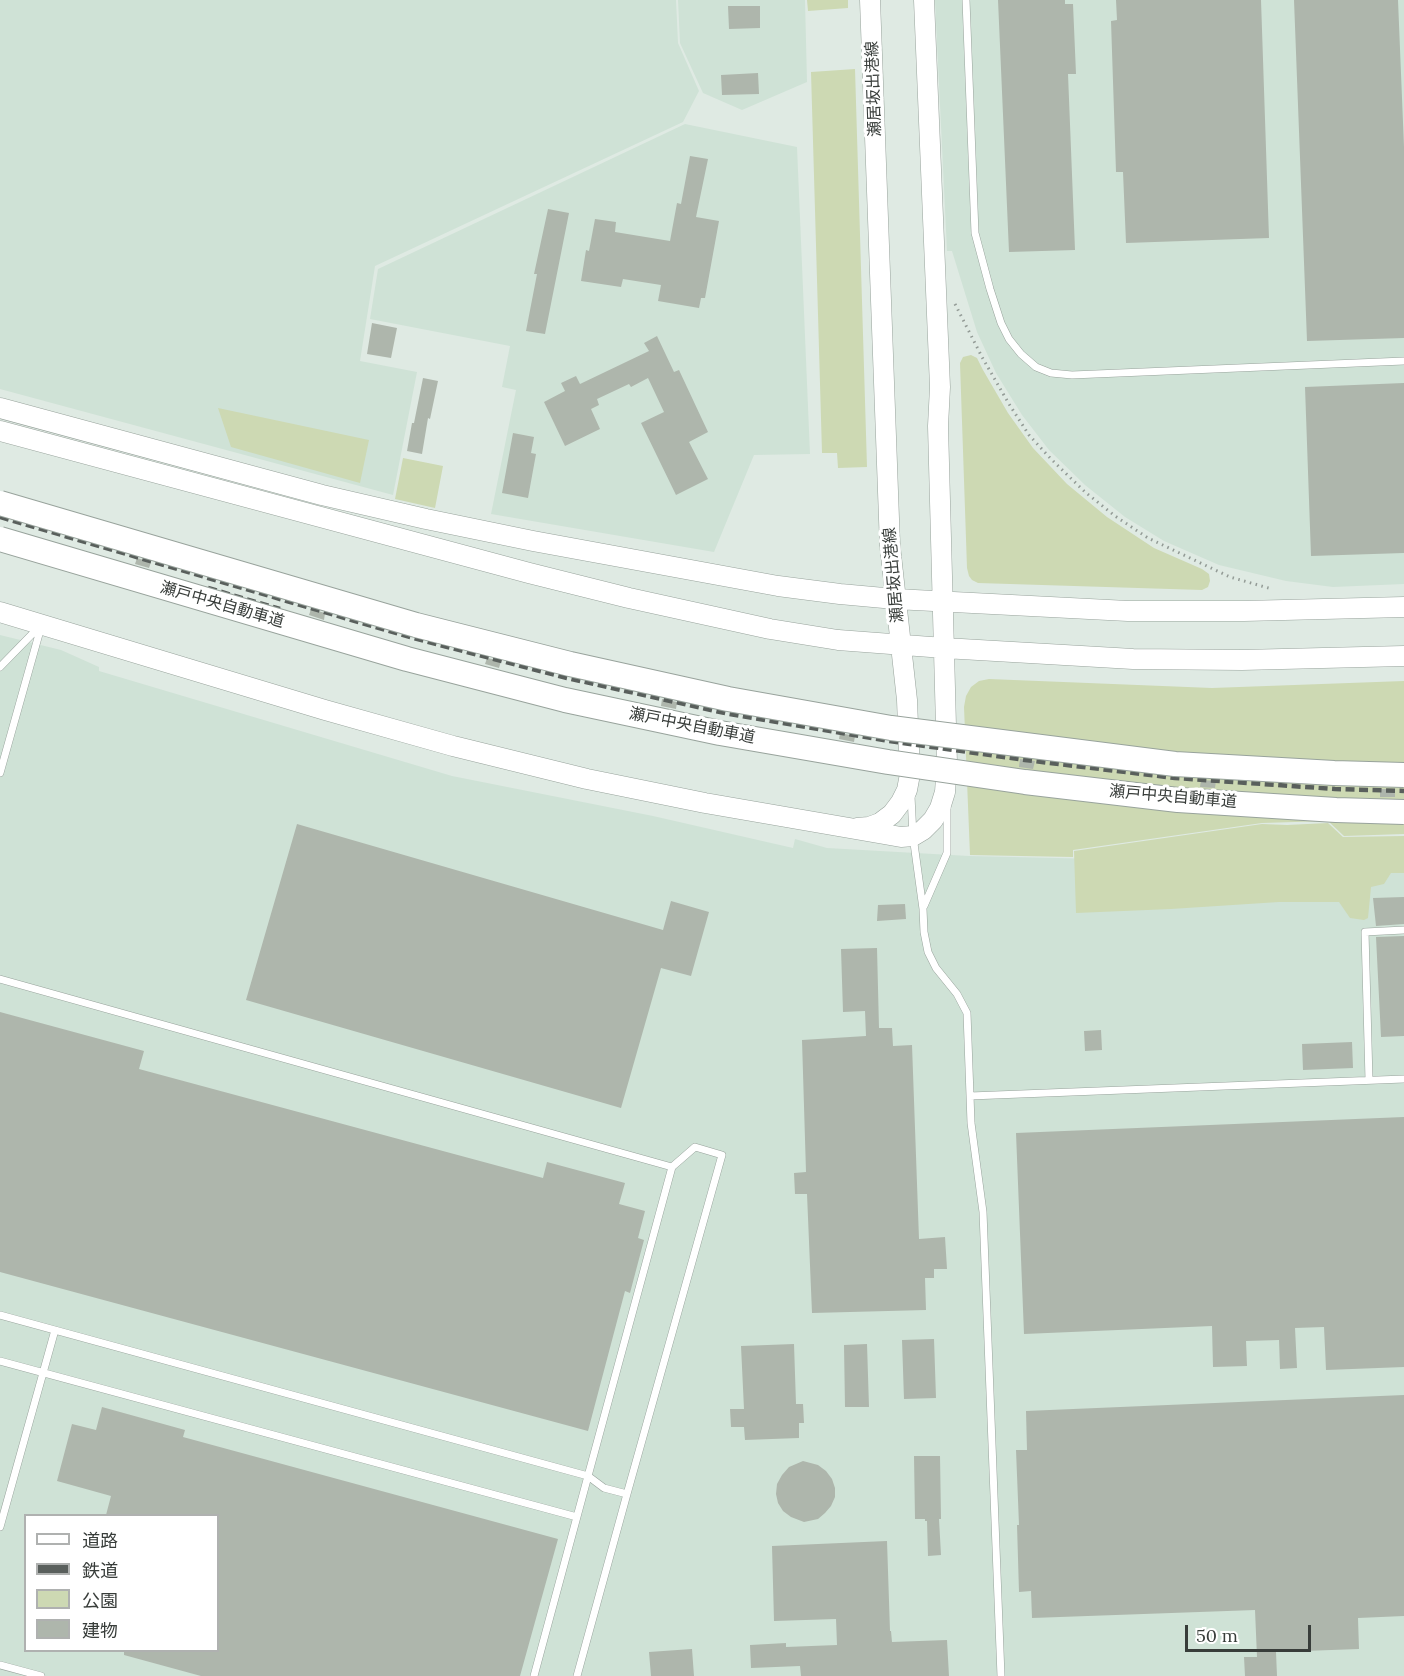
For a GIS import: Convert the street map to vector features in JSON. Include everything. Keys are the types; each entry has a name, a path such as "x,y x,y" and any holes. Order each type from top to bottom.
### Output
{"highway":[{"name":"瀬戸中央自動車道","path":"0,503 416,625 570,664 728,699 891,728 1175,764 1404,775"},
{"name":"瀬戸中央自動車道","path":"0,539 407,659 565,700 720,733 888,762 1025,782 1178,800 1404,812"}],"street":[{"name":"瀬居坂出港線","path":"870,0 890,546 900,645 1133,659 1242,660 1404,656"},
{"path":"0,612 325,710 453,746 587,779 705,803 901,837 913,836 923,830 940,808 945,792 947,764 938,426 940,387 924,0"},
{"path":"0,408 322,495 426,519 778,586 895,599 1128,611 1404,608"},
{"path":"0,431 629,598 770,629 838,640 900,645 910,774 907,790 901,802 880,823 851,828"}],"lane":[{"path":"966,0 977,241 1001,323 1009,339 1036,368 1051,373 1072,375 1404,361"},
{"path":"0,667 42,624"},
{"path":"0,773 42,624"},
{"path":"923,909 946,853 947,764"},
{"path":"910,774 913,836 928,952 936,968 957,994 967,1013 971,1123 983,1212 1001,1676"},
{"path":"1369,1080 1365,932 1404,930"},
{"path":"0,979 672,1167"},
{"path":"970,1096 1404,1079"},
{"path":"534,1676 672,1167 695,1147 722,1155 577,1676"},
{"path":"0,1315 588,1476 604,1488 627,1494"},
{"path":"0,1527 55,1330"},
{"path":"0,1361 577,1517"},
{"path":"0,1665 41,1676"}],"path":[{"path":"956,304 982,357 1024,427 1051,459 1085,492 1148,538 1230,577 1272,589"}],"shaded area":[{"path":"0,0 676,0 678,43 699,91 683,122 375,266 360,361 417,372 393,495 0,389"},
{"path":"678,0 805,0 807,82 742,110 703,93 680,43"},
{"path":"935,0 1404,0 1404,584 1333,587 1286,581 1219,565 1164,541 1125,517 1085,485 1049,450 1022,415 996,373 977,332 952,251 947,251"},
{"path":"685,124 797,147 810,454 754,455 714,552 491,514 516,390 502,387 510,346 370,319 378,269"},
{"path":"0,635 61,650 99,667 99,671 452,776 653,816 793,848 795,839 827,848 969,856 1101,859 1404,856 1404,1676 0,1676"}],"green space":[{"path":"807,0 848,0 848,8 808,11"},
{"path":"855,69 867,467 838,468 837,453 822,453 811,72"},
{"path":"971,355 977,358 1008,413 1033,448 1067,484 1107,517 1154,548 1209,574 1208,587 1202,590 978,583 972,580 967,568 960,363 963,357"},
{"path":"218,408 369,440 360,483 231,447"},
{"path":"403,458 443,466 435,508 395,499"},
{"path":"989,679 1212,688 1404,681 1404,834 1344,836 1328,821 1262,823 1073,850 1073,857 970,855 964,707 971,687 979,681"},
{"path":"1328,823 1343,837 1404,836 1404,873 1391,873 1384,884 1371,887 1368,918 1364,920 1350,918 1339,902 1279,902 1076,913 1074,851 1262,824"}],"building":[{"path":"998,0 1065,0 1065,4 1073,4 1076,74 1068,74 1075,250 1009,252"},
{"path":"1116,0 1261,0 1269,238 1126,243 1123,172 1116,172 1111,21 1117,20"},
{"path":"1294,0 1398,0 1404,147 1404,338 1307,341"},
{"path":"728,6 760,6 760,28 729,29"},
{"path":"758,73 759,94 722,95 721,75"},
{"path":"690,156 708,159 696,217 719,221 705,298 701,298 699,308 658,301 661,285 623,279 621,287 581,281 586,250 589,251 595,219 616,222 615,232 670,241 677,203 681,204"},
{"path":"548,209 569,213 545,334 526,331 537,274 534,274"},
{"path":"372,323 397,328 391,358 367,354"},
{"path":"657,336 674,372 679,370 708,432 689,442 708,479 676,495 641,423 664,412 648,378 631,387 629,384 597,399 599,405 591,409 600,429 565,446 544,402 565,391 561,383 576,376 580,384 649,351 644,343"},
{"path":"423,378 438,381 430,419 428,418 422,454 407,451"},
{"path":"1404,383 1404,553 1311,556 1305,387"},
{"path":"513,433 534,437 531,453 536,454 528,498 502,493"},
{"path":"137,558 151,562 149,568 135,564"},
{"path":"311,609 325,613 324,620 309,615"},
{"path":"487,658 501,661 499,668 485,664"},
{"path":"662,699 677,702 676,709 661,706"},
{"path":"840,733 855,736 854,742 839,739"},
{"path":"1020,759 1035,761 1033,769 1019,767"},
{"path":"1201,780 1216,781 1215,788 1200,787"},
{"path":"1380,789 1395,789 1395,797 1380,797"},
{"path":"297,824 663,930 671,901 709,912 691,976 661,968 621,1108 246,1000"},
{"path":"1404,897 1404,924 1376,926 1373,898"},
{"path":"905,904 906,919 877,921 878,905"},
{"path":"1404,936 1404,1036 1381,1037 1376,937"},
{"path":"877,948 879,1028 892,1028 893,1046 912,1045 919,1239 945,1237 947,1269 934,1269 934,1278 925,1278 926,1310 812,1313 807,1194 795,1194 794,1173 806,1172 802,1040 866,1036 865,1011 843,1012 841,949"},
{"path":"0,1012 144,1051 139,1069 543,1178 547,1162 625,1183 619,1204 645,1211 638,1238 644,1240 630,1293 625,1291 588,1431 0,1272"},
{"path":"1101,1030 1102,1050 1085,1051 1084,1031"},
{"path":"1352,1042 1353,1068 1303,1070 1302,1044"},
{"path":"1404,1117 1404,1367 1326,1370 1324,1327 1295,1328 1297,1368 1280,1369 1279,1340 1246,1341 1247,1366 1213,1367 1212,1326 1024,1334 1016,1133"},
{"path":"934,1339 936,1398 904,1399 902,1340"},
{"path":"794,1344 796,1404 803,1404 804,1423 799,1423 799,1438 745,1440 744,1427 731,1427 730,1409 744,1409 741,1346"},
{"path":"867,1344 869,1407 845,1407 844,1345"},
{"path":"1404,1395 1404,1616 1358,1618 1359,1649 1276,1652 1277,1676 1245,1676 1244,1657 1257,1657 1255,1610 1032,1618 1031,1591 1019,1592 1017,1525 1019,1525 1016,1450 1027,1450 1026,1411"},
{"path":"102,1407 185,1430 183,1437 558,1539 520,1676 201,1676 124,1655 124,1652 219,1652 219,1514 106,1514 111,1496 57,1481 72,1424 96,1430"},
{"path":"914,1456 940,1456 941,1555 928,1556 927,1521 915,1519"},
{"path":"803,1461 818,1465 826,1471 835,1488 835,1497 825,1513 818,1519 804,1522 783,1511 776,1494 777,1484 782,1475 789,1467"},
{"path":"887,1541 892,1642 947,1640 949,1676 801,1676 800,1666 751,1668 750,1645 786,1643 786,1647 837,1645 836,1619 774,1621 772,1546"},
{"path":"692,1649 694,1676 651,1676 649,1652"}],"railway":[{"path":"0,517 413,638 567,678 729,714 889,741 1175,778 1335,789 1404,791"},
{"path":"208,588 280,609"}]}
